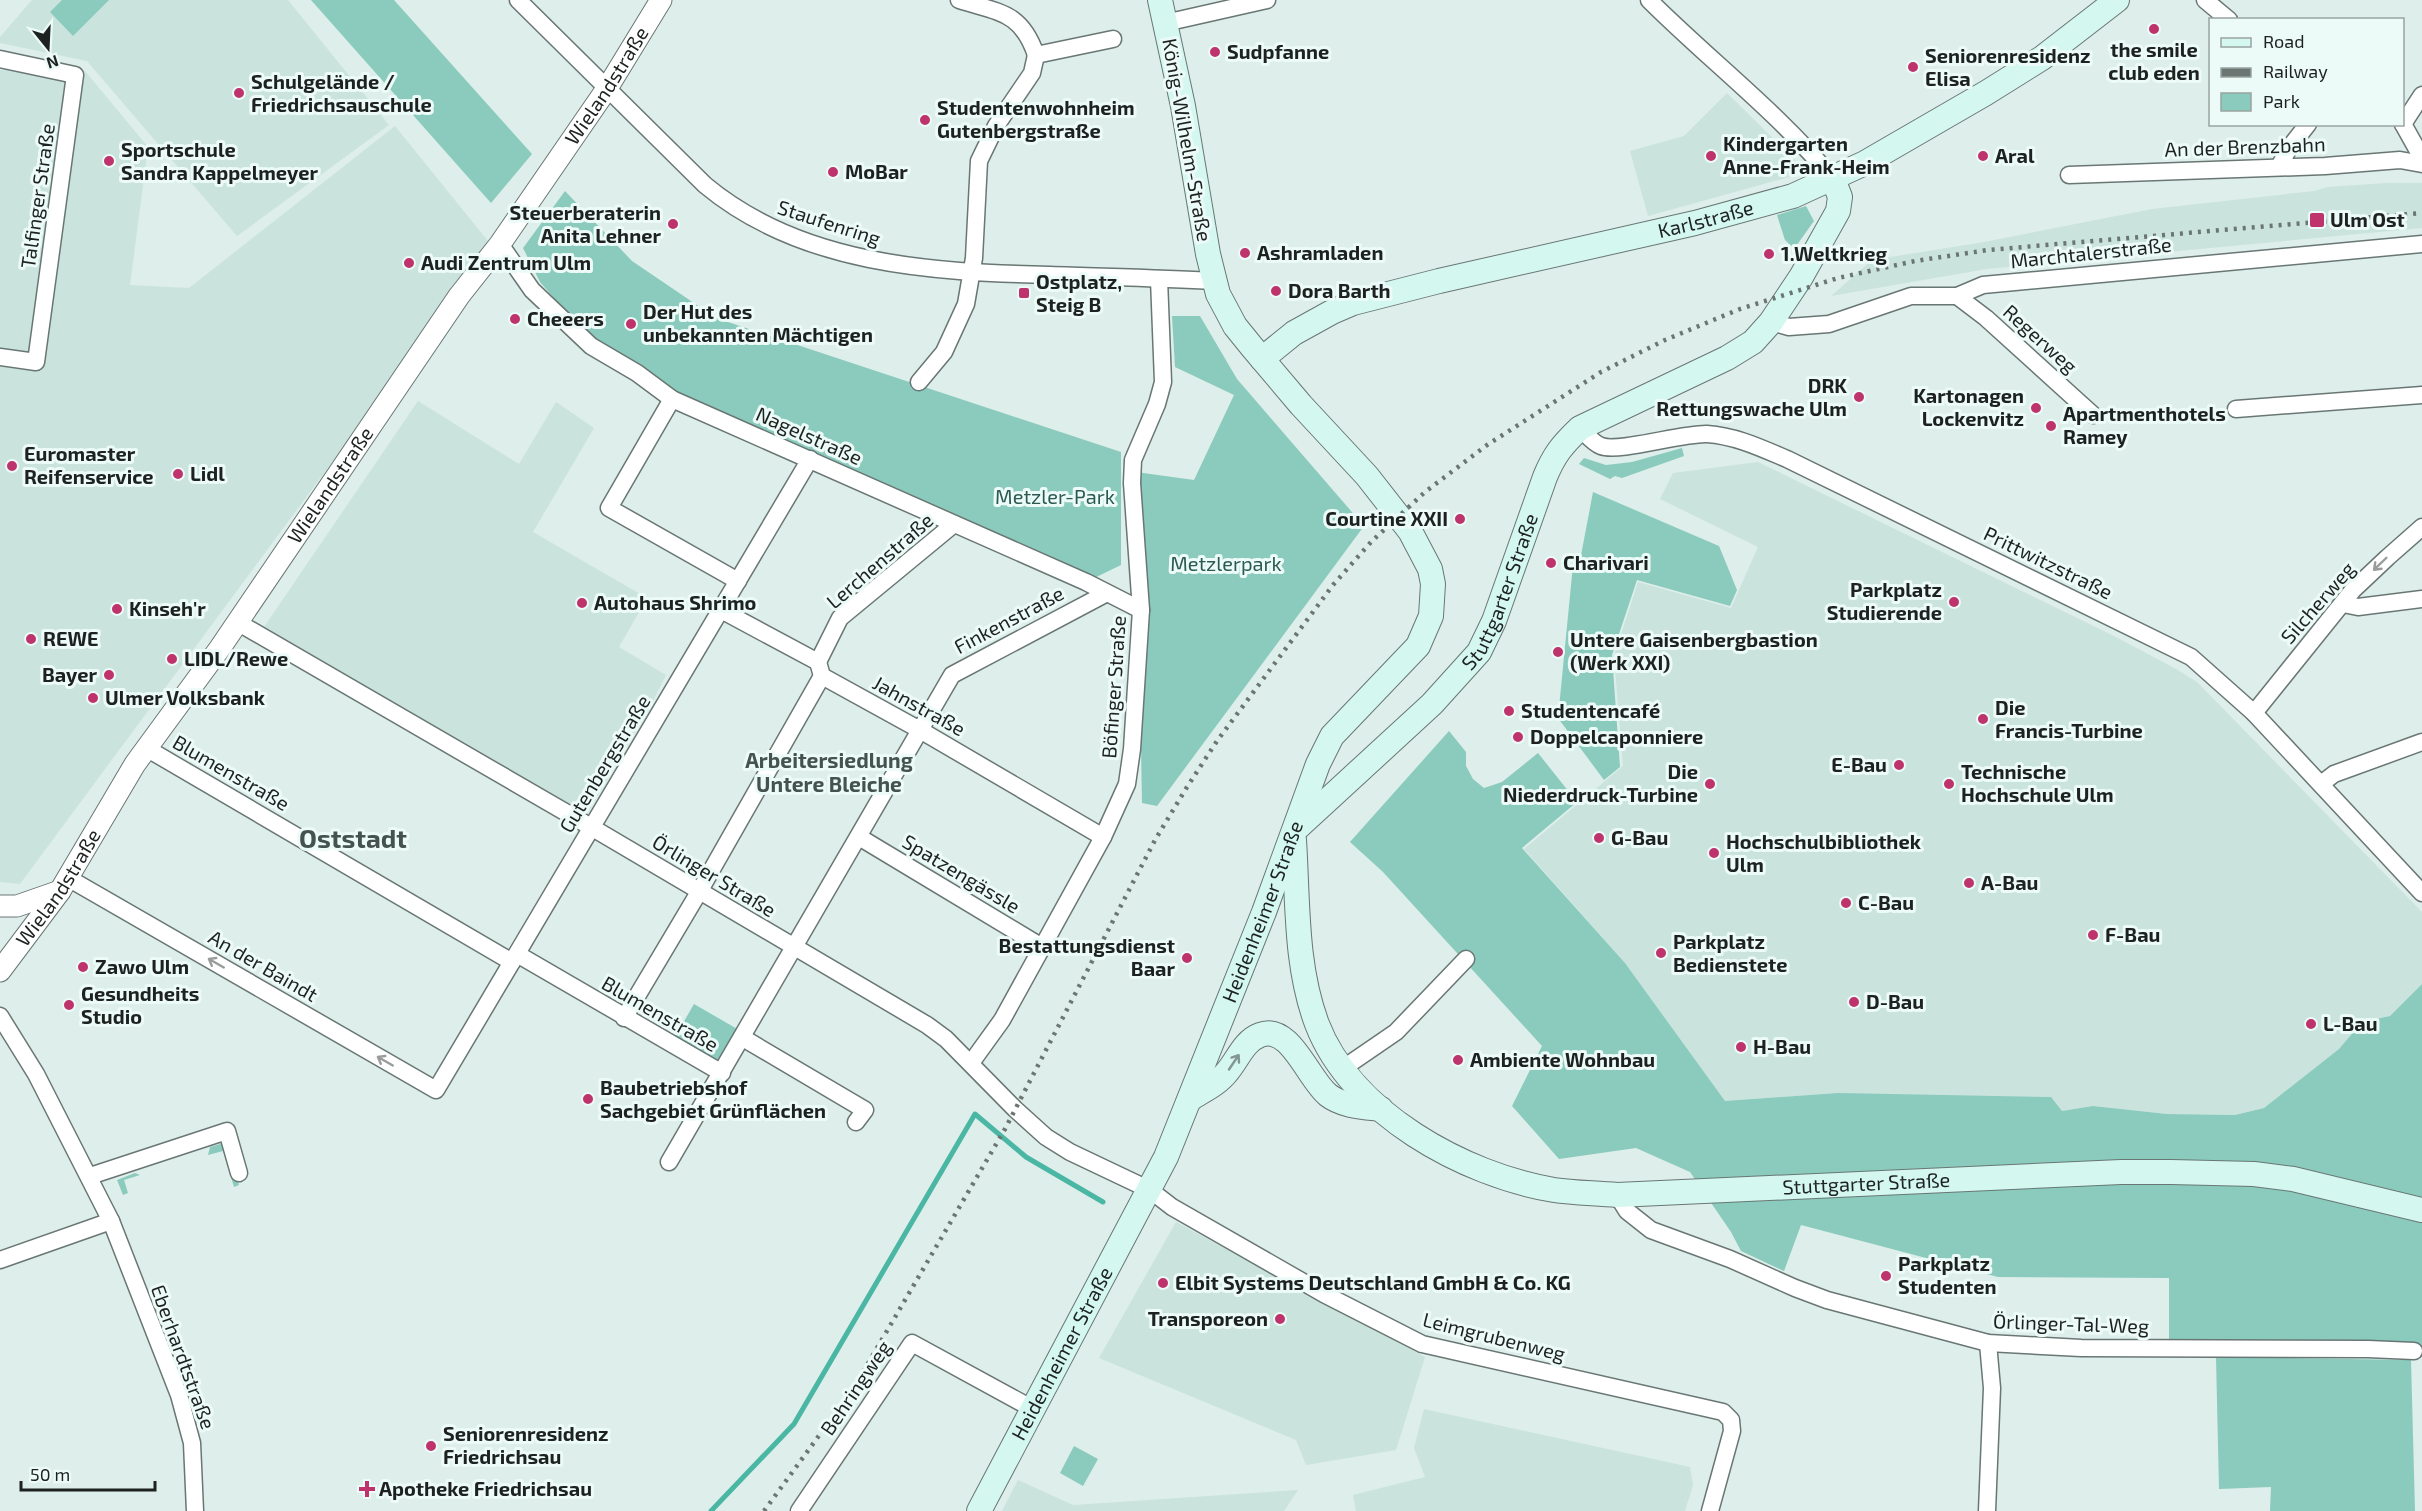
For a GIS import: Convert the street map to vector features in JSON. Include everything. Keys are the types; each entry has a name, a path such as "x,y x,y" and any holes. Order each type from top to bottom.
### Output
{"main road":[{"name":"Karlstraße","path":"1262,359 1294,333 1353,303 1438,281 1705,220 1793,196 1833,179 1901,143 1986,93 2042,58 2117,0"},
{"name":"König-Wilhelm-Straße","path":"1163,11 1183,106 1214,281 1226,310 1262,359"},
{"name":"Stuttgarter Straße","path":"1833,179 1840,197 1838,211 1801,277 1771,322 1753,342 1727,358 1580,428 1554,455 1515,556 1494,621 1479,652 1441,695 1293,831 1299,935 1308,994 1317,1024 1328,1048 1342,1069 1380,1109 1434,1146 1484,1170 1553,1190 1617,1195 2161,1172 2254,1174 2293,1179 2412,1208"},
{"name":"Heidenheimer Straße","path":"979,1511 1150,1191 1190,1099 1264,912 1318,764 1332,736 1418,646 1431,616 1433,584 1426,557 1388,502 1262,359"},
{"path":"1190,1099 1227,1073 1247,1044 1260,1035 1269,1033 1284,1037 1327,1094 1351,1105 1380,1109"}],"street":[{"name":"Staufenring","path":"518,0 606,90 705,185 737,209 769,227 816,245 875,260 972,273 1214,281"},
{"name":"Wielandstraße","path":"0,971 71,886 113,799 146,748 237,622 459,296 500,244 606,90 661,0"},
{"path":"919,382 944,352 966,304 972,273 980,161 996,126 1032,73 1036,55 1029,35 1013,18 959,0"},
{"path":"1163,11 1267,0"},
{"path":"1649,0 1760,103 1833,179"},
{"path":"2205,0 2227,18"},
{"path":"1036,55 1113,39"},
{"name":"Talfinger Straße","path":"0,59 75,75 36,362 0,357"},
{"path":"2404,122 2422,95"},
{"path":"2279,167 2289,148 2306,126"},
{"path":"2404,126 2422,158"},
{"name":"An der Brenzbahn","path":"2069,176 2400,160 2422,164"},
{"name":"Nagelstraße","path":"500,244 532,290 591,346 638,373 672,399 810,459 1141,610"},
{"name":"Marchtalerstraße","path":"1771,322 1789,327 1829,324 1911,296 1957,296 1983,285 2422,244"},
{"name":"Böfinger Straße","path":"971,1063 1002,1020 1102,837 1127,784 1132,749 1141,610 1132,483 1133,460 1157,404 1163,382 1159,279"},
{"name":"Regerweg","path":"1957,296 1986,318 2093,415"},
{"path":"2236,409 2422,395"},
{"path":"672,399 609,508 738,581"},
{"name":"Prittwitzstraße","path":"1580,428 1595,444 1604,448 1685,435 1707,434 1744,441 1787,459 2191,657 2254,713 2422,893"},
{"name":"Gutenbergstraße","path":"436,1090 810,459"},
{"name":"Lerchenstraße","path":"624,1018 699,892 820,669 840,618 954,524"},
{"name":"Silcherweg","path":"2254,713 2343,604 2388,557 2422,527"},
{"name":"Finkenstraße","path":"669,1162 743,1038 951,675 1107,593"},
{"path":"2343,604 2358,608 2422,599"},
{"name":"Jahnstraße","path":"721,610 1102,837"},
{"name":"Örlinger Straße","path":"237,622 927,1025 946,1039 1015,1109 1053,1142 1150,1191"},
{"path":"2321,784 2334,774 2422,742"},
{"name":"Blumenstraße","path":"146,748 514,958 722,1073"},
{"name":"Spatzengässle","path":"858,837 1042,947"},
{"path":"0,906 17,906 71,886"},
{"name":"An der Baindt","path":"71,886 436,1090"},
{"path":"1342,1069 1396,1032 1466,959"},
{"name":"Eberhardtstraße","path":"0,1016 36,1074 111,1221 179,1395 192,1443 195,1511"},
{"path":"743,1038 865,1110 856,1122"},
{"path":"90,1176 227,1131 239,1173"},
{"name":"Leimgrubenweg","path":"1150,1191 1172,1207 1324,1294 1422,1344 1723,1412 1731,1420 1732,1431 1710,1511"},
{"name":"Örlinger-Tal-Weg","path":"1617,1195 1627,1211 1651,1230 1730,1259 1795,1288 1827,1300 1988,1343 2081,1348 2414,1351"},
{"path":"0,1260 111,1221"},
{"name":"Behringweg","path":"799,1511 912,1343 1033,1409"},
{"path":"1987,1511 1992,1388 1988,1343"}],"shaded area":[{"name":"Schulgelände / Friedrichsauschule","path":"32,0 288,0 389,125 237,236 87,61 0,43 0,37"},
{"path":"0,70 85,71 148,147 130,285 189,288 395,126 492,246 20,884 0,882"},
{"name":"Kindergarten Anne-Frank-Heim","path":"1727,93 1796,161 1798,168 1793,176 1648,216 1630,151 1684,136"},
{"path":"2422,183 2422,228 1987,269 1831,296 1872,260 1984,242 2152,209 2314,191 2327,187"},
{"path":"418,401 519,464 556,402 594,428 533,532 647,598 619,647 666,675 587,814 264,627"},
{"name":"Technische Hochschule Ulm","path":"1758,462 2116,637 2197,682 2422,912 2422,984 2390,1016 2362,1022 2339,1049 2264,1108 2235,1115 2167,1114 2093,1106 2062,1111 1838,1093 1725,1101 1625,963 1524,849 1623,766 1614,656 1638,582 1731,608 1758,547 1660,499 1673,473"},
{"path":"1176,1222 1425,1357 1396,1450 1306,1465 1296,1440 1099,1358"},
{"path":"1424,1409 1690,1467 1693,1485 1685,1511 1356,1511 1353,1495 1425,1477 1414,1448"},
{"path":"1018,1480 1073,1505 1298,1490 1284,1511 1002,1511"}],"green space":[{"path":"62,0 109,0 73,36 50,12"},
{"path":"311,0 394,0 532,154 491,203"},
{"name":"Metzler-Park","path":"565,191 632,261 716,318 1121,452 1121,565 1086,582 672,399 578,326 540,282 523,248"},
{"path":"1806,206 1814,221 1794,249 1785,240 1777,215"},
{"name":"Metzlerpark","path":"1172,316 1200,316 1237,379 1364,526 1157,806 1142,803 1136,472 1194,480 1234,395 1175,367"},
{"path":"1682,448 1684,456 1622,478 1615,476 1610,479 1579,464 1584,458 1606,465 1632,462"},
{"path":"1593,492 1719,546 1737,590 1730,606 1637,580 1612,655 1620,767 1604,780 1558,718 1573,565 1579,566"},
{"path":"1449,731 1466,752 1466,766 1473,779 1484,788 1502,782 1538,753 1577,802 1522,848 1625,963 1725,1101 1838,1093 2051,1097 2062,1111 2093,1106 2167,1114 2235,1115 2264,1108 2339,1049 2362,1022 2390,1016 2422,984 2422,1347 2169,1345 2169,1278 1998,1277 1801,1225 1784,1271 1741,1251 1731,1232 1690,1172 1636,1148 1559,1159 1512,1106 1542,1046 1383,872 1350,842"},
{"path":"694,1004 739,1030 720,1059 713,1059 675,1037"},
{"path":"220,1144 228,1148 239,1185 234,1187 223,1151 208,1155 210,1147"},
{"path":"135,1173 140,1175 124,1180 128,1193 123,1195 117,1180"},
{"path":"2216,1357 2411,1360 2415,1511 2270,1511 2271,1487 2219,1489"},
{"path":"1074,1446 1098,1459 1083,1486 1060,1473"}],"waterway":[{"path":"711,1511 794,1424 975,1114 1026,1157 1103,1202"}],"railway":[{"path":"764,1511 853,1389 1005,1129 1155,840 1187,787 1217,741 1333,585 1372,541 1425,492 1487,445 1601,372 1665,340 1740,309 1838,278 1915,261 1988,250 2422,213"}],"place":[{"name":"the smile club eden","path":"2154,29"},
{"name":"Sudpfanne","path":"1215,52"},
{"name":"Seniorenresidenz Elisa","path":"1913,67"},
{"name":"Schulgelände / Friedrichsauschule","path":"239,93"},
{"name":"Studentenwohnheim Gutenbergstraße","path":"925,120"},
{"name":"Kindergarten Anne-Frank-Heim","path":"1711,156"},
{"name":"Aral","path":"1983,156"},
{"name":"Sportschule Sandra Kappelmeyer","path":"109,161"},
{"name":"MoBar","path":"833,172"},
{"name":"Ulm Ost","path":"2317,220"},
{"name":"Steuerberaterin Anita Lehner","path":"673,224"},
{"name":"Ashramladen","path":"1245,253"},
{"name":"1.Weltkrieg","path":"1769,254"},
{"name":"Audi Zentrum Ulm","path":"409,263"},
{"name":"Dora Barth","path":"1276,291"},
{"name":"Ostplatz, Steig B","path":"1024,293"},
{"name":"Cheeers","path":"515,319"},
{"name":"Der Hut des unbekannten Mächtigen","path":"631,324"},
{"name":"DRK Rettungswache Ulm","path":"1859,397"},
{"name":"Kartonagen Lockenvitz","path":"2036,408"},
{"name":"Apartmenthotels Ramey","path":"2051,426"},
{"name":"Euromaster Reifenservice","path":"12,466"},
{"name":"Lidl","path":"178,474"},
{"name":"Courtine XXII","path":"1460,519"},
{"name":"Charivari","path":"1551,563"},
{"name":"Parkplatz Studierende","path":"1954,602"},
{"name":"Autohaus Shrimo","path":"582,603"},
{"name":"Kinseh'r","path":"117,609"},
{"name":"REWE","path":"31,639"},
{"name":"Untere Gaisenbergbastion (Werk XXI)","path":"1558,652"},
{"name":"LIDL/Rewe","path":"172,659"},
{"name":"Bayer","path":"109,675"},
{"name":"Ulmer Volksbank","path":"93,698"},
{"name":"Studentencafé","path":"1509,711"},
{"name":"Die Francis-Turbine","path":"1983,719"},
{"name":"Doppelcaponniere","path":"1518,737"},
{"name":"E-Bau","path":"1899,765"},
{"name":"Die Niederdruck-Turbine","path":"1710,784"},
{"name":"Technische Hochschule Ulm","path":"1949,784"},
{"name":"G-Bau","path":"1599,838"},
{"name":"Hochschulbibliothek Ulm","path":"1714,853"},
{"name":"A-Bau","path":"1969,883"},
{"name":"C-Bau","path":"1846,903"},
{"name":"F-Bau","path":"2093,935"},
{"name":"Parkplatz Bedienstete","path":"1661,953"},
{"name":"Bestattungsdienst Baar","path":"1187,958"},
{"name":"Zawo Ulm","path":"83,967"},
{"name":"D-Bau","path":"1854,1002"},
{"name":"Gesundheits Studio","path":"69,1005"},
{"name":"L-Bau","path":"2311,1024"},
{"name":"H-Bau","path":"1741,1047"},
{"name":"Ambiente Wohnbau","path":"1458,1060"},
{"name":"Baubetriebshof Sachgebiet Grünflächen","path":"588,1099"},
{"name":"Parkplatz Studenten","path":"1886,1276"},
{"name":"Elbit Systems Deutschland GmbH & Co. KG","path":"1163,1283"},
{"name":"Transporeon","path":"1280,1319"},
{"name":"Seniorenresidenz Friedrichsau","path":"431,1446"},
{"name":"Apotheke Friedrichsau","path":"367,1489"}],"district":[{"name":"Arbeitersiedlung Untere Bleiche","path":"829,773"},
{"name":"Oststadt","path":"353,839"}]}
